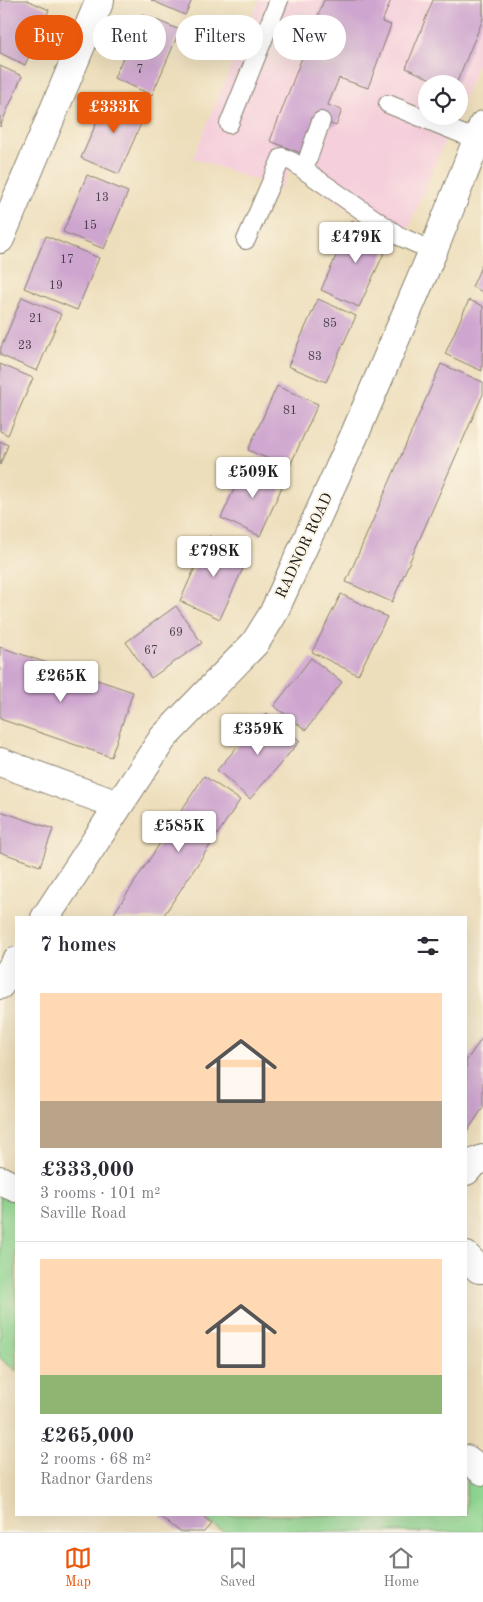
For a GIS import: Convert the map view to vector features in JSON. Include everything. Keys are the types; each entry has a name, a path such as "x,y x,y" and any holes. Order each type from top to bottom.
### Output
{"street":[{"path":"0,239 100,0"},
{"name":"RADNOR ROAD","path":"46,916 163,738 255,643 273,614 354,436 433,251 480,132"},
{"path":"0,762 118,805"},
{"path":"0,985 15,962"},
{"path":"467,1170 473,1163 483,1159"},
{"path":"0,1180 15,1188"},
{"path":"467,1257 479,1269 483,1269"},
{"path":"467,1460 483,1471"}],"lane":[{"path":"229,124 279,0"},
{"path":"388,104 480,132"},
{"path":"304,170 321,121"},
{"path":"246,240 282,157 293,162 398,236 433,251"}],"shaded area":[{"path":"259,0 483,0 483,51 468,87 468,75 418,75 418,125 451,125 402,244 289,170 281,189 193,158 234,60 263,60 263,15 253,15"}],"green space":[{"path":"0,1194 15,1202 15,1370 0,1358"},
{"path":"467,1470 483,1481 483,1532 223,1532 202,1516 467,1516"}],"building":[{"path":"0,0 27,0 49,10 47,15 15,15 15,60 27,60 25,65 0,53"},
{"path":"151,0 192,0 185,15"},
{"path":"324,0 391,0 382,22 391,25 368,88 339,78 328,105 342,110 336,126 316,118 303,154 270,141 301,60 346,60 346,15 318,15"},
{"path":"433,0 483,0 483,19 460,75 422,75 406,68"},
{"path":"166,24 176,28 176,39 152,95 114,78 122,60 166,60"},
{"path":"0,66 22,76 0,127"},
{"path":"109,94 147,110 119,174 81,158"},
{"path":"87,175 128,192 104,249 63,232"},
{"path":"352,220 391,238 359,307 321,290"},
{"path":"46,236 99,258 77,310 24,288"},
{"path":"483,262 483,292 472,287"},
{"path":"22,297 61,314 37,371 0,355 0,350"},
{"path":"318,299 356,316 326,382 288,366"},
{"path":"469,300 483,306 482,371 445,354"},
{"path":"0,364 33,378 8,435 0,431"},
{"path":"441,364 483,382 483,394 392,602 346,582"},
{"path":"277,386 318,404 289,468 248,450"},
{"path":"0,441 8,445 0,465"},
{"path":"246,463 285,480 260,536 221,518"},
{"path":"209,536 249,555 220,619 180,601"},
{"path":"341,594 387,617 358,675 312,652"},
{"path":"176,606 202,643 151,678 126,642"},
{"path":"0,647 133,692 111,757 0,719"},
{"path":"311,658 342,682 306,730 274,706"},
{"path":"267,713 300,741 250,799 217,770"},
{"path":"204,776 240,800 163,916 112,916"},
{"path":"0,811 53,829 40,866 0,852"},
{"path":"483,1037 483,1108 467,1132 467,1060"},
{"path":"160,1516 202,1516 211,1524 204,1532 180,1532"}]}
